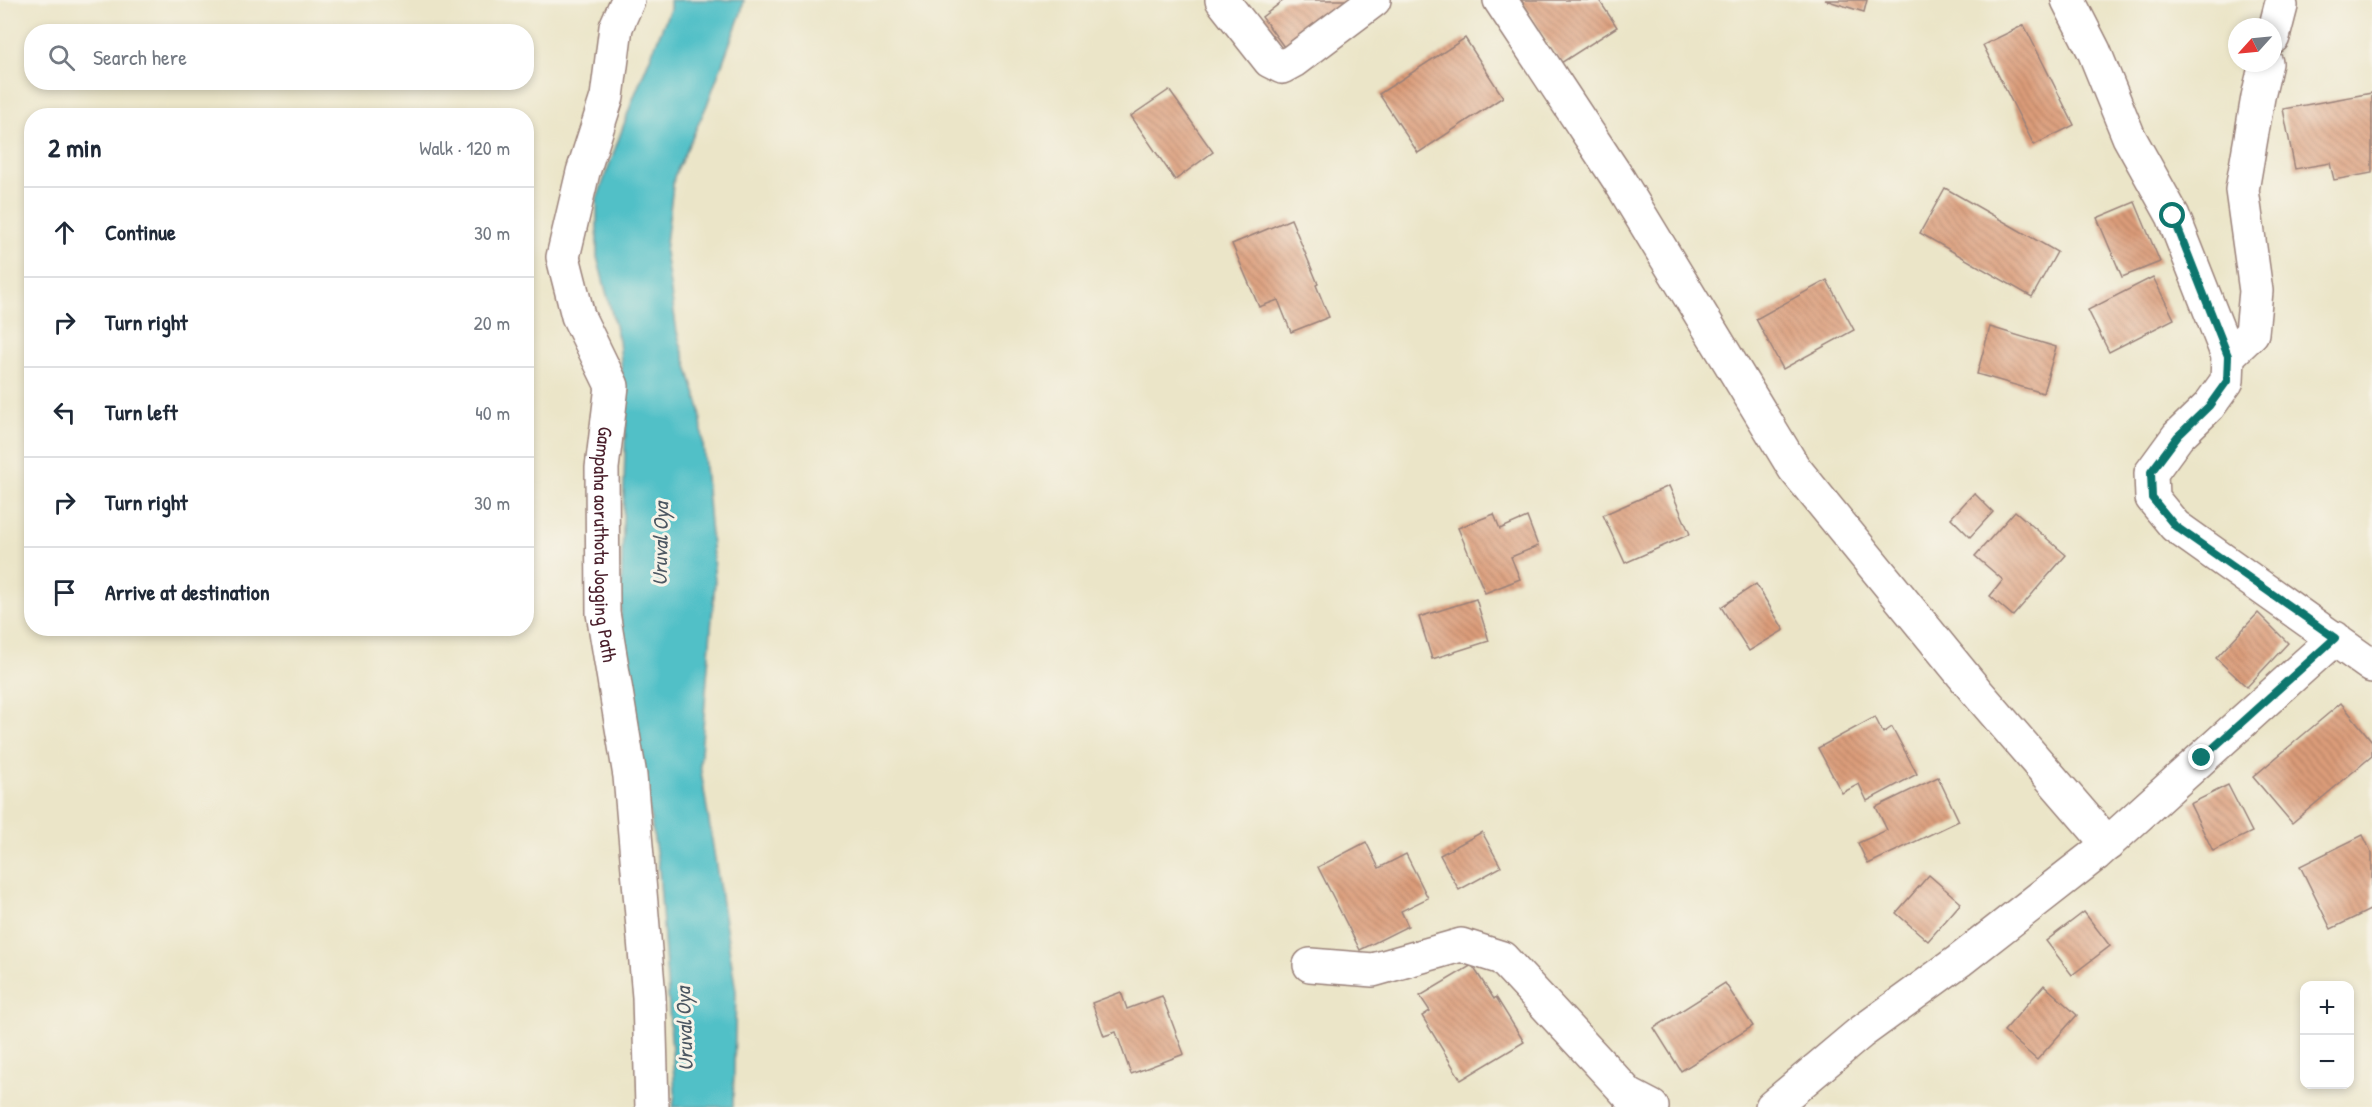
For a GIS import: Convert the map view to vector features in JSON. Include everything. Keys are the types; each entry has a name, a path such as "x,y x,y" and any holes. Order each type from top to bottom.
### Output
{"street":[{"name":"Gampaha aoruthota Jogging Path","path":"628,0 616,27 607,98 583,172 563,257 578,316 612,386 602,468 603,613 630,776 650,997 652,1107"},
{"path":"1222,0 1270,60 1282,67 1374,0"},
{"path":"1500,0 1619,180 1794,468 1976,691 2108,844"},
{"path":"2068,0 2094,51 2129,137 2173,216 2228,356 2227,381 2209,406 2178,436 2151,472 2152,498 2175,526 2372,666"},
{"path":"2278,18 2281,6"},
{"path":"2228,356 2253,333 2256,291 2242,190 2264,72"},
{"path":"1772,1107 1860,1033 1959,961 2108,844 2335,638"},
{"path":"1310,965 1373,970 1461,945 1502,958 1629,1095 1652,1107"}],"water":[{"name":"Uruval Oya","path":"670,0 744,0 707,105 674,177 665,252 677,332 700,409 715,581 700,765 736,991 733,1107 673,1107 675,1093 659,869 620,637 626,413 619,341 597,257 597,199 633,99 670,9"}],"building":[{"path":"1284,0 1347,0 1284,47 1262,17"},
{"path":"1521,0 1599,0 1617,27 1561,63"},
{"path":"1825,0 1867,0 1864,12"},
{"path":"2024,25 2074,125 2034,145 1983,45"},
{"path":"1465,38 1503,97 1418,153 1379,94"},
{"path":"1169,90 1213,152 1175,180 1131,116"},
{"path":"2372,93 2372,173 2334,180 2330,163 2295,169 2283,109"},
{"path":"1945,188 2057,252 2032,297 1920,233"},
{"path":"2135,202 2160,262 2122,277 2097,218"},
{"path":"1291,219 1329,317 1291,332 1278,300 1259,307 1232,244"},
{"path":"2153,277 2174,319 2109,352 2088,310"},
{"path":"1827,280 1854,330 1783,369 1756,319"},
{"path":"1990,327 2056,347 2043,393 1977,374"},
{"path":"1669,486 1690,534 1625,563 1603,515"},
{"path":"1974,493 1993,512 1970,537 1951,518"},
{"path":"2015,511 2066,555 2013,616 1990,596 2003,580 1975,556"},
{"path":"1494,514 1500,529 1527,517 1538,546 1511,557 1520,579 1485,593 1458,528"},
{"path":"1756,584 1784,630 1749,651 1721,607"},
{"path":"1476,599 1489,641 1432,659 1419,617"},
{"path":"2258,613 2288,643 2247,687 2216,658"},
{"path":"2341,703 2372,741 2372,756 2292,823 2253,777"},
{"path":"1875,717 1883,733 1892,727 1917,774 1867,801 1859,784 1842,793 1818,748"},
{"path":"1938,777 1959,821 1868,864 1858,843 1887,830 1876,807"},
{"path":"2228,785 2252,832 2213,851 2190,804"},
{"path":"1482,832 1501,867 1459,890 1440,855"},
{"path":"2363,835 2372,854 2372,909 2331,929 2300,866"},
{"path":"1366,842 1379,868 1406,854 1428,898 1401,911 1408,926 1360,950 1318,867"},
{"path":"1929,875 1961,903 1928,941 1896,913"},
{"path":"2084,912 2110,946 2072,975 2046,941"},
{"path":"1472,965 1494,999 1496,997 1524,1042 1461,1080 1422,1016 1430,1011 1420,996"},
{"path":"1725,983 1753,1026 1681,1071 1654,1028"},
{"path":"2044,985 2077,1015 2037,1060 2004,1031"},
{"path":"1121,992 1127,1009 1162,996 1184,1054 1131,1074 1116,1032 1104,1036 1092,1003"}],"route":[{"path":"2173,216 2228,356 2227,381 2209,406 2178,436 2151,472 2152,498 2175,526 2335,638 2202,758"}]}
